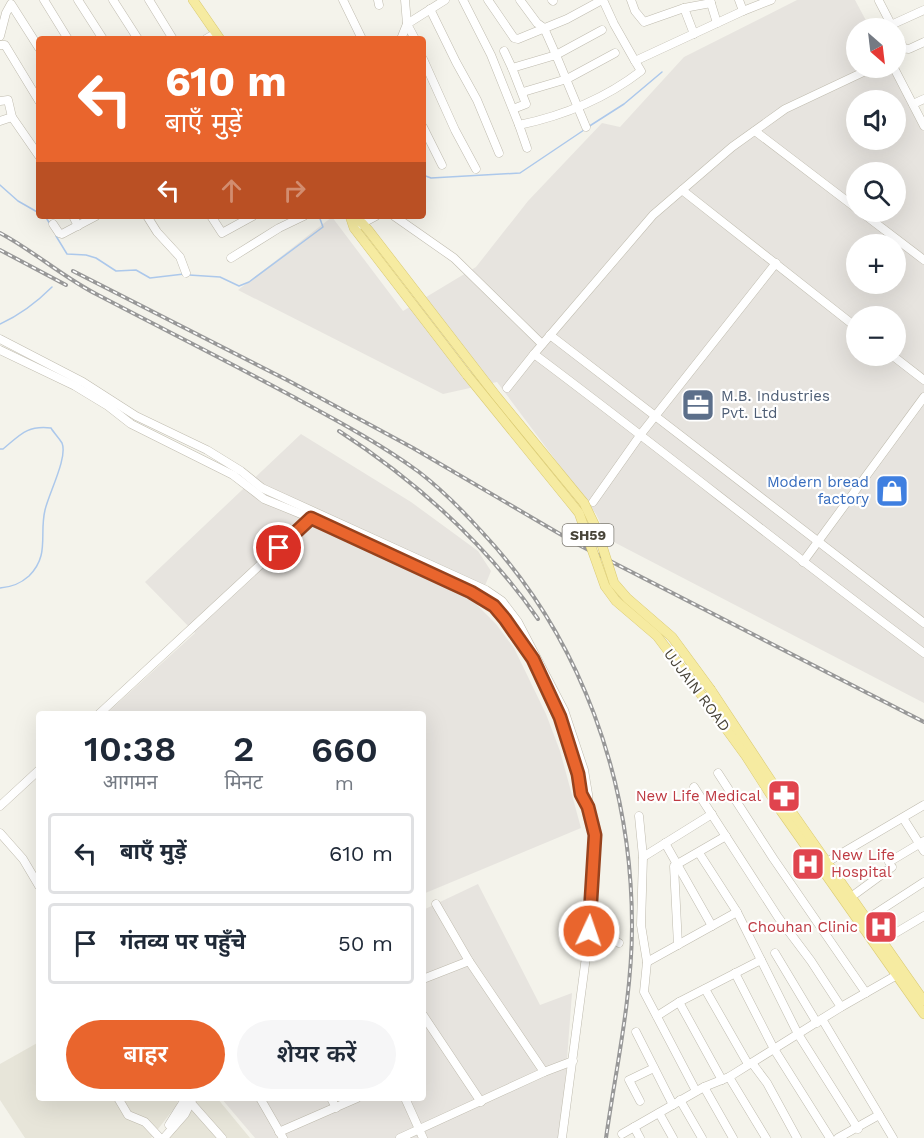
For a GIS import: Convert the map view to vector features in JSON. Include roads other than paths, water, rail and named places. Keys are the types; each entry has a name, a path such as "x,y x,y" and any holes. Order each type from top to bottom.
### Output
{"main road":[{"path":"185,0 211,36"},
{"path":"193,0 211,36"},
{"name":"SH59","path":"353,219 584,503 597,530 610,572 619,591 672,637 707,693"},
{"name":"UJJAIN ROAD","path":"365,235 467,375 579,513 605,586 616,601 657,636 707,693 762,766 770,787 924,1014"},
{"name":"UJJAIN ROAD","path":"707,693 746,756 827,862 924,1001"}],"street":[{"path":"44,0 66,36"},
{"path":"78,0 101,36"},
{"path":"113,0 136,36"},
{"path":"149,0 171,36"},
{"path":"343,0 361,36"},
{"path":"405,0 407,24 413,36"},
{"path":"402,36 407,24 432,5 445,0"},
{"path":"463,0 491,55 527,148"},
{"path":"488,0 514,38 519,39 567,19 604,0 614,24 643,73 578,107 519,125"},
{"path":"520,0 537,23 544,28 586,127"},
{"path":"631,0 635,11 644,22 711,1 717,23"},
{"path":"739,0 743,10"},
{"path":"635,61 743,10 771,0"},
{"path":"879,0 888,18"},
{"path":"0,36 6,13 11,4 36,43"},
{"path":"432,5 459,68 477,100 499,153"},
{"path":"684,8 694,34"},
{"path":"906,21 924,10"},
{"path":"512,68 556,55 602,30"},
{"path":"906,49 924,42"},
{"path":"0,45 4,45 36,96"},
{"path":"504,51 523,92 526,104 513,109"},
{"path":"523,92 567,79 615,53"},
{"path":"426,66 455,130 476,169"},
{"path":"507,388 653,215 755,130 785,110 851,78"},
{"path":"899,78 924,126"},
{"path":"913,104 924,99"},
{"path":"0,101 8,100 12,117 36,143"},
{"path":"0,121 12,117"},
{"path":"755,130 846,200"},
{"path":"426,133 441,165"},
{"path":"682,190 846,319"},
{"path":"74,219 78,226"},
{"path":"53,224 62,234 91,219"},
{"path":"149,219 157,232 180,257 186,273"},
{"path":"213,219 222,233 248,219"},
{"path":"231,258 298,219"},
{"path":"358,226 371,219"},
{"path":"397,219 454,258 542,344"},
{"path":"874,222 924,260"},
{"path":"593,502 641,434 776,263"},
{"path":"550,335 924,623"},
{"path":"0,339 83,381 136,416 207,450 241,471 262,488 314,515 486,590 502,601 523,631 564,710 584,770 588,807 595,835 589,931 562,1138"},
{"path":"0,350 75,386 108,406 131,424 233,475 264,499 314,515"},
{"path":"534,354 924,653"},
{"path":"906,366 924,380"},
{"path":"803,562 924,397"},
{"path":"102,711 314,515"},
{"path":"0,806 36,773"},
{"path":"718,773 773,858 866,993"},
{"path":"694,787 778,917 811,961 841,1007"},
{"path":"827,862 924,806"},
{"path":"643,857 712,814"},
{"path":"639,816 643,857 641,925 647,962 644,992 700,1089 733,1138"},
{"path":"851,897 891,864 922,846 903,818"},
{"path":"0,833 23,859 36,881"},
{"path":"678,945 674,867 726,836"},
{"path":"665,843 712,926"},
{"path":"699,853 736,912 798,1034 858,1128"},
{"path":"867,919 924,882"},
{"path":"436,904 469,961 544,1072"},
{"path":"647,962 736,912"},
{"path":"882,941 924,916"},
{"path":"589,931 606,936 619,944"},
{"path":"776,953 893,1138"},
{"path":"657,1016 679,1002 761,960"},
{"path":"426,978 469,961"},
{"path":"735,973 774,1049 830,1138"},
{"path":"622,1134 700,1089 726,1078 897,975"},
{"path":"705,989 750,1064 767,1083 797,1138"},
{"path":"679,1002 766,1138"},
{"path":"426,1020 481,1102"},
{"path":"636,1032 654,1068 702,1138"},
{"path":"400,1138 573,1061"},
{"path":"640,1101 629,1080 654,1068"},
{"path":"120,1101 128,1115 145,1122 161,1138 187,1101"},
{"path":"190,1101 222,1138"},
{"path":"262,1101 281,1135 351,1101"},
{"path":"332,1101 336,1108"},
{"path":"406,1101 423,1138"},
{"path":"658,1113 673,1138"},
{"path":"838,1138 879,1115"},
{"path":"634,1127 640,1138"}],"waterway":[{"path":"588,127 624,104 662,72"},
{"path":"426,176 431,178 520,173 584,130"},
{"path":"0,185 18,201 36,211"},
{"path":"47,219 50,224"},
{"path":"189,275 220,277 239,286 249,282 323,227 320,219"},
{"path":"56,236 67,254 96,258 116,271 136,270 150,278 184,274"},
{"path":"0,324 28,308 52,287"},
{"path":"0,449 24,432 43,427 51,428 62,443 63,449 43,519 43,544 40,560 29,576 22,581 0,588"}],"railway":[{"path":"0,233 85,288 288,394 355,431 419,472 474,523 516,572 547,617 573,664 594,714 611,765 630,872 632,926 629,979 606,1138"},
{"path":"0,250 66,285"},
{"path":"73,271 289,381 413,448 577,544 924,722"},
{"path":"339,431 395,471 448,515 495,565 538,619"}],"place":[{"name":"M.B. Industries Pvt. Ltd","path":"698,405"},
{"name":"Modern bread factory","path":"892,491"},
{"name":"New Life Medical","path":"784,796"},
{"name":"New Life Hospital","path":"808,864"},
{"name":"Chouhan Clinic","path":"881,927"}]}
